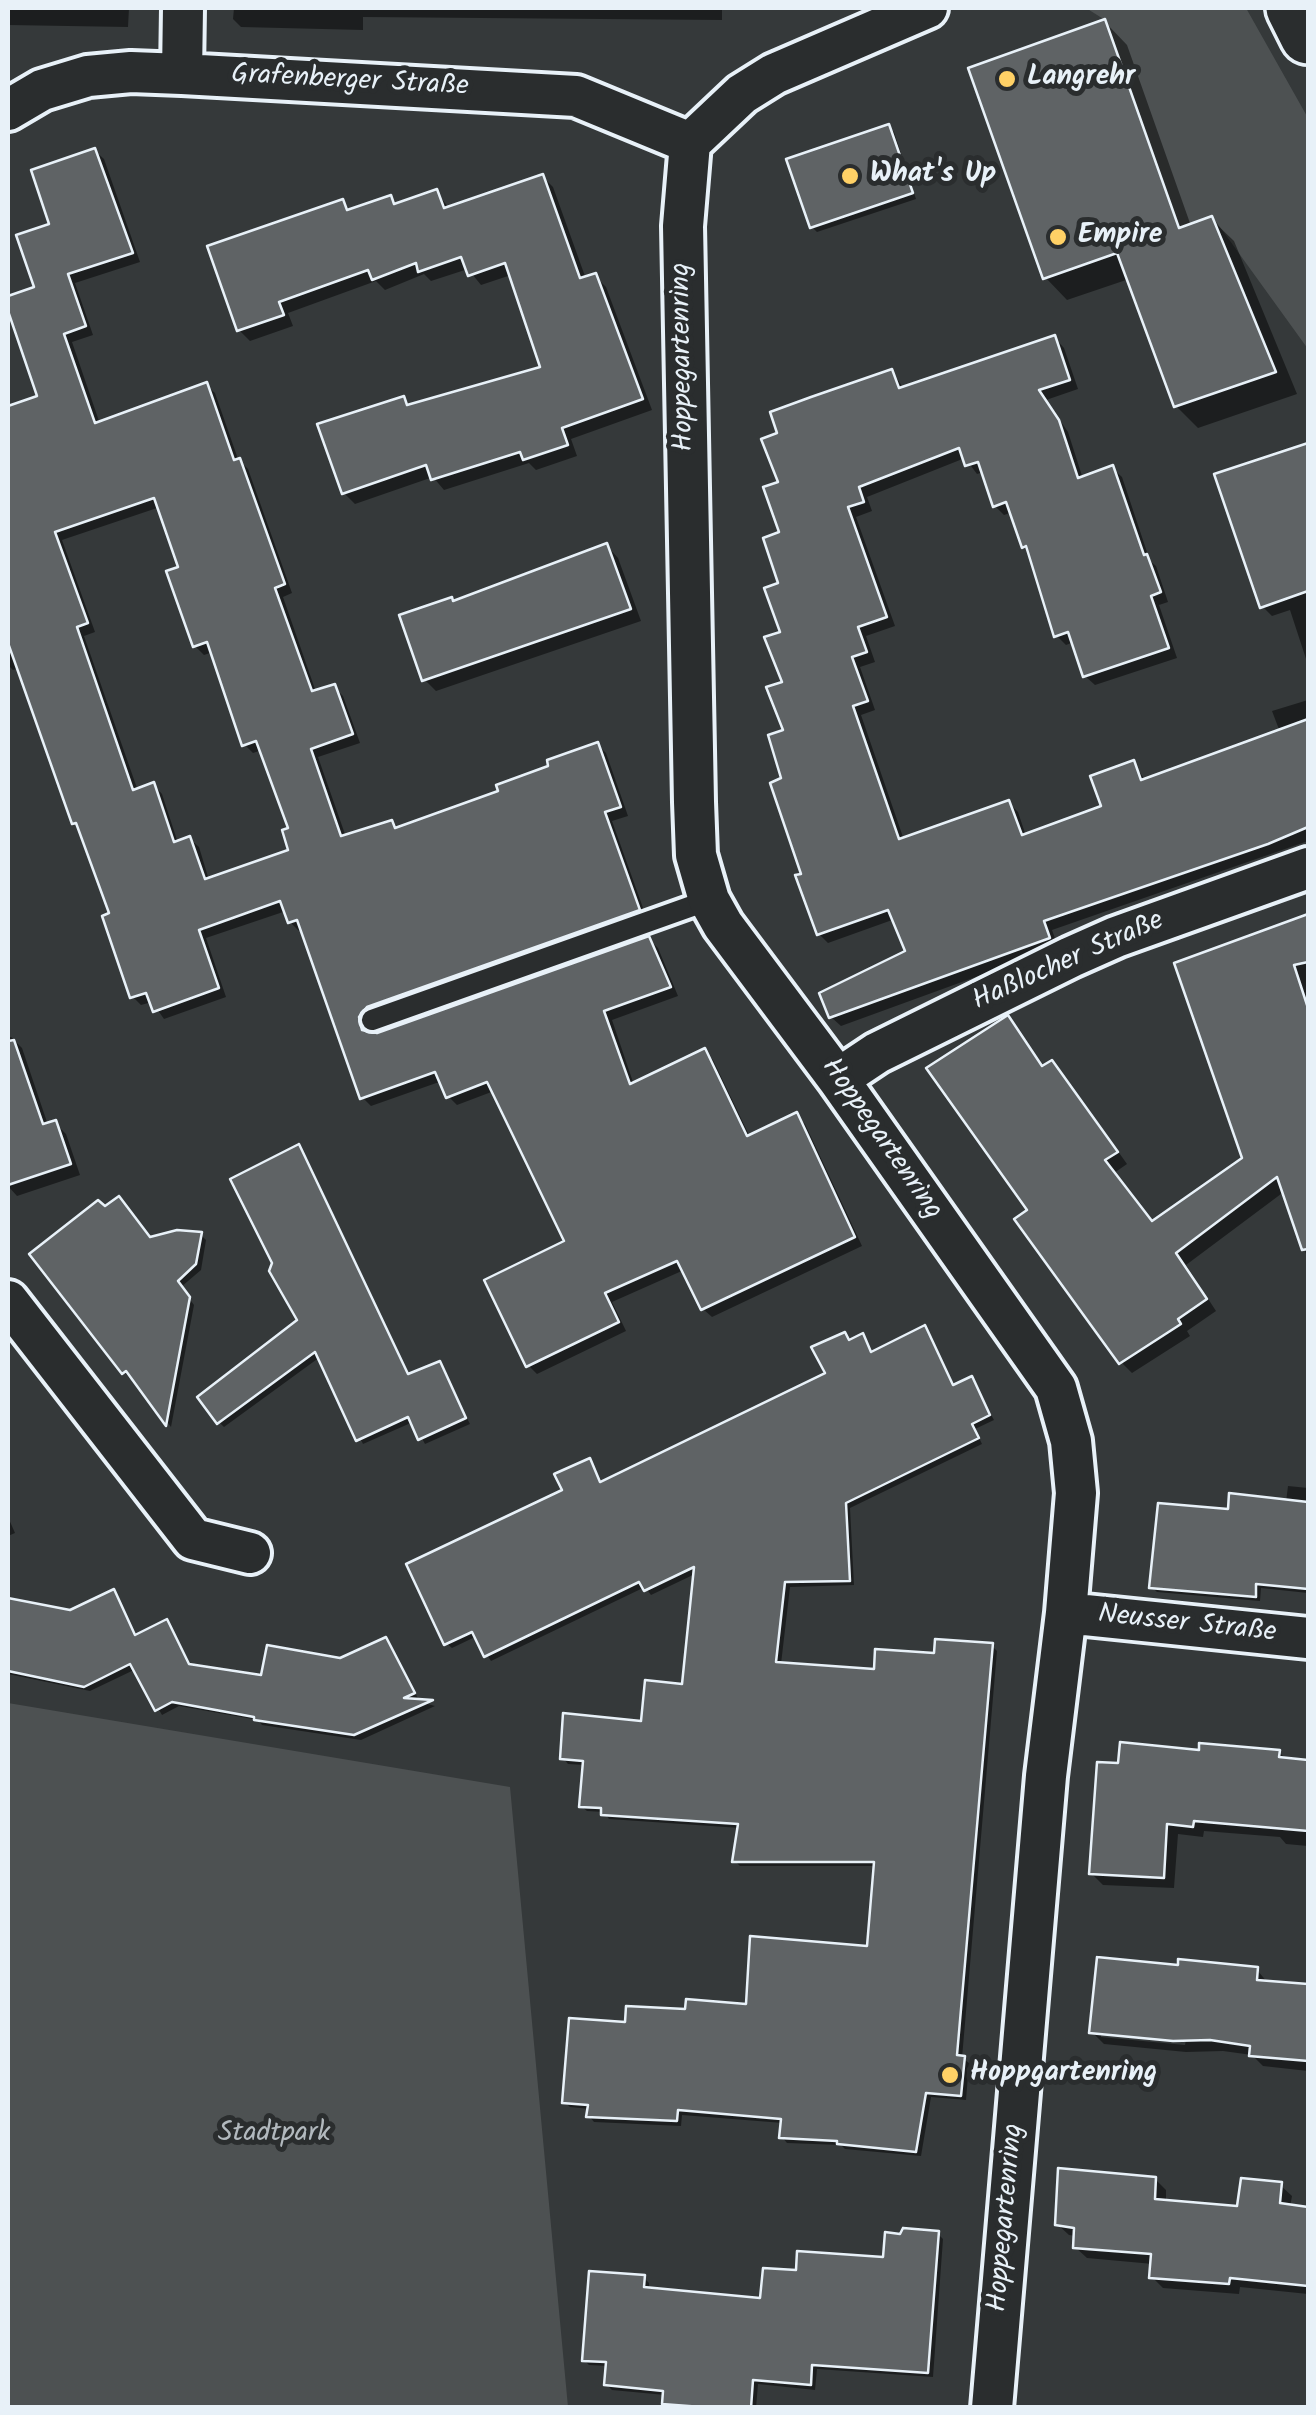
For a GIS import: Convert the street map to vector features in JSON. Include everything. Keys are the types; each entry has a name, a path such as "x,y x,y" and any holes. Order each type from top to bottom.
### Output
{"street":[{"path":"182,74 183,8"},
{"path":"690,143 742,94 774,74 927,8"},
{"path":"1294,8 1308,36"},
{"name":"Grafenberger Straße","path":"8,110 42,90 88,76 131,72 182,74 576,96 690,143"},
{"name":"Hoppegartenring","path":"690,143 683,226 686,459 696,855 709,900 723,925 838,1078 1056,1388 1072,1440 1076,1494 1046,1776 992,2408"},
{"name":"Haßlocher Straße","path":"838,1078 877,1052 1070,957 1308,868"},
{"path":"8,1300 193,1539 250,1553"},
{"name":"Neusser Straße","path":"1066,1613 1308,1638"}],"lane":[{"path":"372,1020 709,900"}],"green space":[{"path":"1086,8 1246,8 1308,118 1308,349 1212,216 1179,228 1105,20"},
{"name":"Stadtpark","path":"8,1703 510,1787 568,2407 8,2407"}],"building":[{"path":"1105,19 1179,228 1212,216 1276,372 1174,407 1117,253 1043,279 968,68"},
{"name":"What's Up","path":"889,124 913,193 810,228 786,159"},
{"path":"95,148 133,253 68,274 86,326 64,334 95,423 207,382 234,460 240,458 285,584 275,588 312,691 335,684 353,734 311,749 341,836 392,820 395,828 498,791 496,785 548,766 547,760 598,742 621,807 605,812 640,910 367,1007 359,1017 362,1030 377,1033 649,936 671,987 604,1011 630,1084 705,1048 747,1136 797,1112 855,1237 701,1310 677,1261 605,1293 619,1322 526,1367 484,1280 564,1241 487,1082 446,1098 435,1072 360,1099 297,920 288,923 280,901 199,930 219,988 153,1012 146,993 130,998 102,916 109,913 76,823 72,824 8,643 8,406 37,396 8,311 8,296 34,287 16,235 49,224 31,170","holes":["154,498 178,567 166,571 193,647 207,642 242,746 256,741 288,828 282,830 288,850 205,879 190,836 174,842 154,782 133,790 77,627 88,623 55,532"]},
{"path":"543,174 580,278 596,273 643,399 562,428 568,445 523,460 520,452 431,480 426,465 342,494 317,424 404,396 407,405 540,367 505,263 468,276 461,257 418,272 416,263 372,280 368,270 279,302 284,315 237,331 207,246 343,199 347,210 391,195 394,204 437,189 444,208"},
{"path":"1055,335 1070,380 1039,390 1059,420 1078,478 1113,465 1161,592 1151,596 1169,648 1083,677 1068,632 1054,637 1026,546 1022,548 1006,502 993,507 978,462 965,466 959,448 859,487 864,502 848,507 887,617 858,627 867,652 852,657 868,701 853,706 899,839 1009,800 1022,835 1101,806 1090,776 1134,760 1141,780 1308,719 1308,827 1044,921 1050,938 829,1018 819,993 905,951 888,910 817,935 795,875 801,874 770,783 781,778 768,735 783,730 766,687 782,682 764,637 780,632 764,588 778,583 763,538 779,532 763,487 778,482 761,439 777,433 770,412 811,397 892,369 899,388"},
{"path":"1308,443 1308,591 1260,608 1214,474"},
{"path":"607,543 631,609 422,681 399,615 452,597 453,601"},
{"path":"1308,914 1308,962 1294,965 1308,1008 1308,1249 1302,1250 1277,1177 1176,1253 1207,1299 1178,1319 1181,1324 1119,1364 1014,1219 1027,1210 926,1068 1008,1015 1042,1066 1052,1060 1118,1152 1105,1160 1152,1221 1242,1158 1174,963"},
{"path":"14,1040 43,1124 56,1120 71,1164 8,1185 8,1041"},
{"path":"299,1144 408,1374 440,1361 466,1418 418,1440 408,1417 356,1441 315,1352 217,1424 197,1397 297,1320 269,1271 272,1263 230,1179"},
{"path":"119,1196 150,1237 177,1230 202,1232 196,1264 178,1281 190,1297 166,1426 29,1254 98,1200 105,1206"},
{"path":"925,1325 953,1385 972,1376 990,1415 972,1424 979,1438 846,1503 850,1581 785,1582 776,1662 874,1669 875,1649 934,1653 935,1639 993,1643 957,2055 965,2056 961,2096 926,2093 916,2152 779,2138 781,2119 678,2110 677,2121 586,2117 588,2105 562,2103 569,2018 625,2022 626,2006 685,2009 686,1999 746,2004 750,1936 867,1946 874,1862 732,1862 738,1824 601,1815 601,1808 579,1807 583,1761 560,1759 563,1713 641,1721 645,1680 682,1684 694,1567 644,1591 639,1582 484,1657 472,1632 444,1645 406,1564 562,1490 554,1474 590,1458 600,1482 825,1373 811,1347 845,1332 849,1340 863,1333 871,1352"},
{"path":"1229,1493 1308,1502 1308,1589 1256,1584 1256,1597 1149,1588 1158,1503 1228,1509"},
{"path":"114,1589 135,1635 167,1619 189,1664 261,1675 267,1645 340,1658 386,1637 415,1693 404,1698 433,1700 354,1735 254,1720 172,1702 155,1711 130,1664 84,1687 8,1671 8,1598 70,1610"},
{"path":"1120,1742 1199,1750 1199,1743 1280,1750 1279,1757 1308,1760 1308,1831 1194,1821 1193,1827 1167,1824 1164,1878 1089,1874 1097,1762 1118,1763"},
{"path":"1097,1957 1178,1965 1178,1959 1258,1967 1257,1980 1308,1984 1308,2061 1249,2056 1250,2046 1210,2040 1173,2041 1089,2033"},
{"path":"1058,2168 1156,2177 1155,2199 1237,2206 1241,2178 1282,2182 1280,2203 1308,2207 1308,2286 1230,2278 1229,2284 1149,2278 1151,2254 1073,2248 1074,2228 1055,2225"},
{"path":"903,2228 939,2231 928,2373 812,2365 811,2385 753,2380 751,2408 715,2408 662,2404 663,2391 604,2385 606,2362 582,2361 589,2271 645,2275 644,2287 760,2298 763,2268 796,2270 797,2251 883,2257 885,2232 900,2234"}],"place":[{"name":"Langrehr","path":"1007,79"},
{"name":"What's Up","path":"850,176"},
{"name":"Empire","path":"1058,237"},
{"name":"Hoppgartenring","path":"950,2075"}]}
